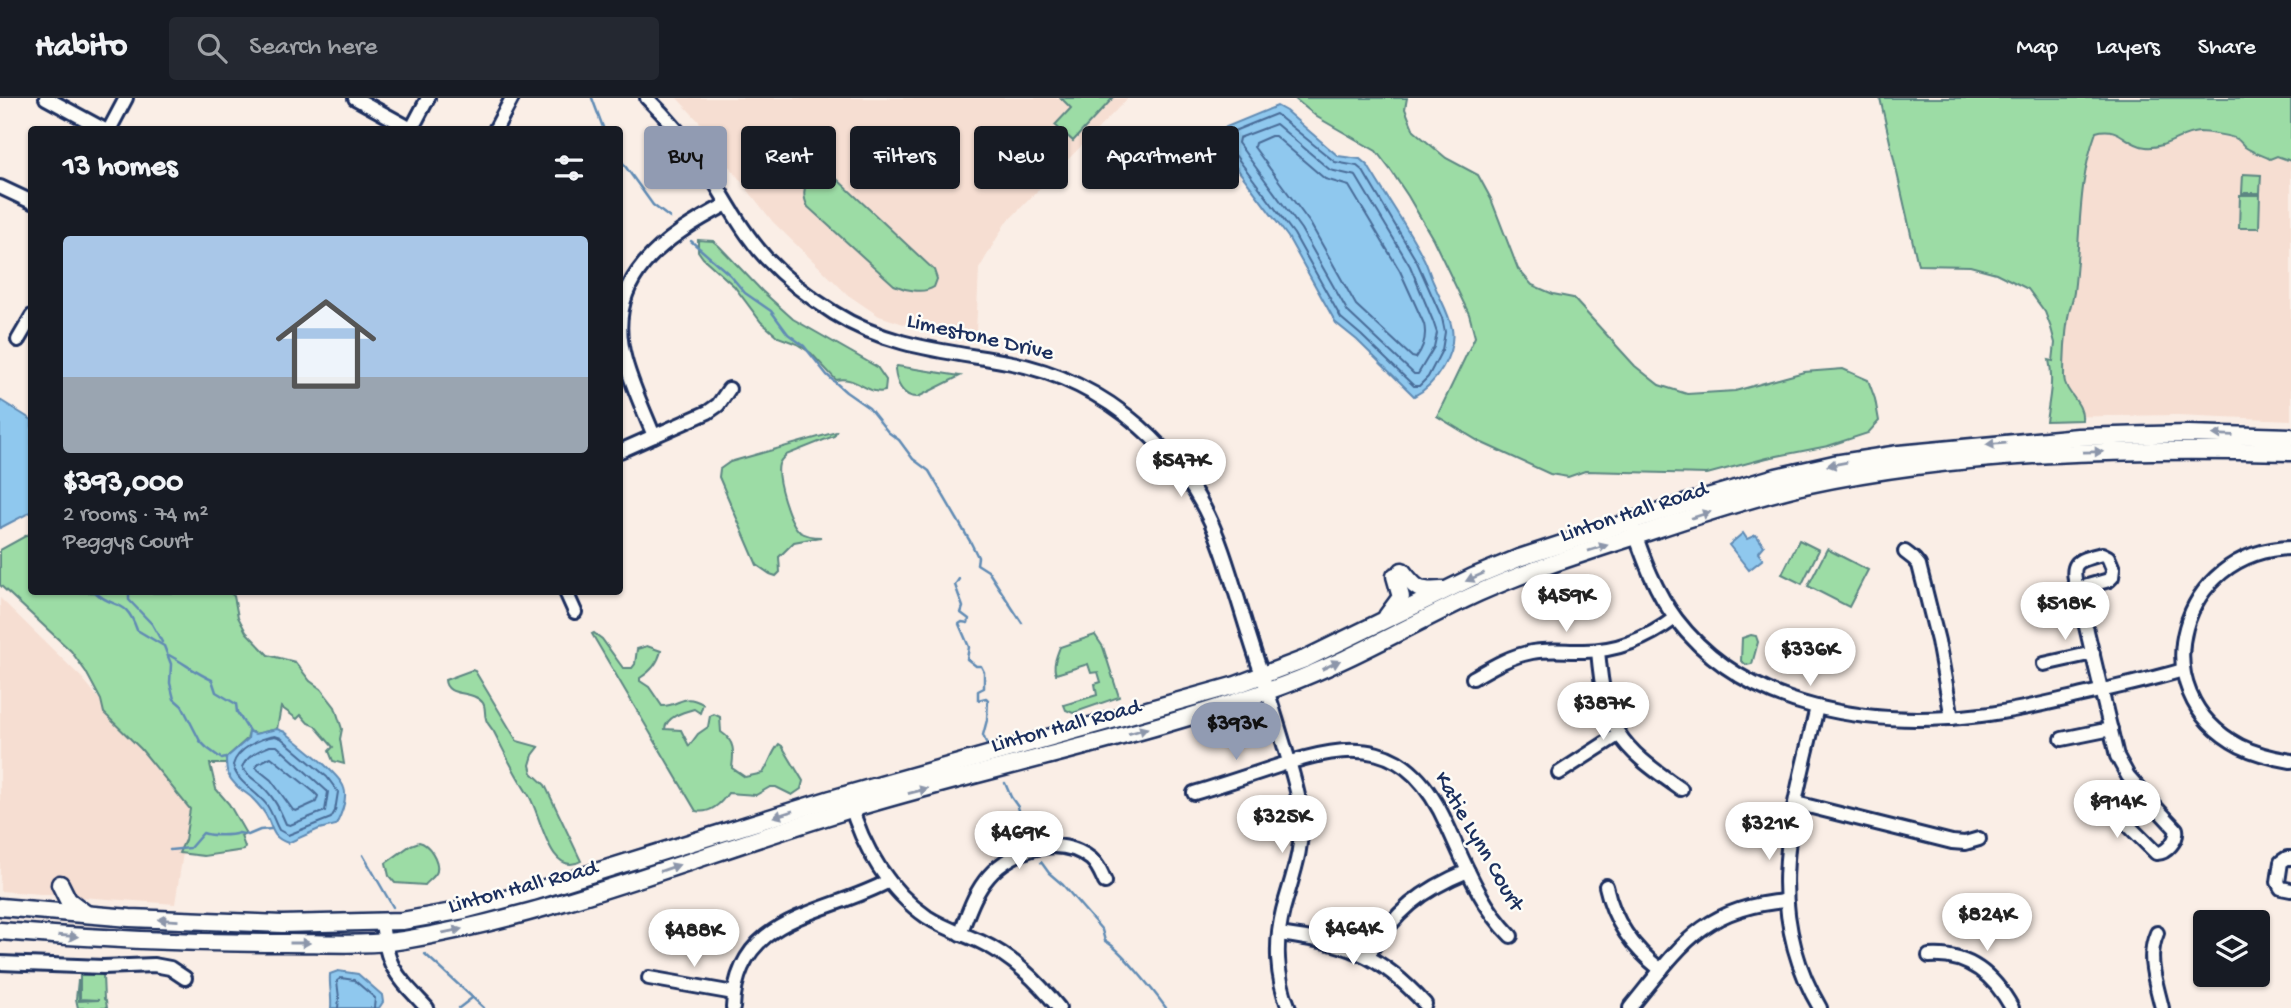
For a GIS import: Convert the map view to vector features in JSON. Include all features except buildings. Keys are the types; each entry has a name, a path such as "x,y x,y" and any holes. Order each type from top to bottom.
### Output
{"main road":[{"name":"Linton Hall Road","path":"0,907 282,924 402,921 464,910 850,801 1115,737 1265,683 1315,672 1499,584 1724,491 1799,471 1913,453 2078,437 2188,434 2291,437"},
{"name":"Linton Hall Road","path":"1265,683 1305,659 1382,621 1519,558 1799,487 1914,468 2075,453 2162,450 2291,452"},
{"path":"1382,621 1397,606 1401,597 1398,573 1420,590 1448,590"},
{"name":"Linton Hall Road","path":"0,931 202,943 384,942 463,929 601,891 850,801"},
{"path":"41,911 53,899 60,884 68,900 87,914"}],"street":[{"path":"46,98 99,126"},
{"path":"109,126 126,98"},
{"path":"355,98 406,126"},
{"path":"414,126 428,98"},
{"path":"497,126 512,98"},
{"name":"Limestone Drive","path":"647,98 686,140 766,258 812,297 845,319 922,349 1007,362 1064,379 1092,392 1125,414 1179,467 1211,520 1299,796 1302,833 1297,866 1279,934 1279,968 1289,1008"},
{"path":"0,187 28,200"},
{"path":"623,313 626,297 636,274 655,250 685,228 727,204"},
{"path":"18,340 28,323"},
{"path":"623,347 624,359 654,436"},
{"path":"623,450 708,412 718,405 729,389"},
{"path":"1633,529 1652,579 1675,618 1702,647 1737,674 1778,695 1817,707 1881,717 1952,718 1993,714 2102,691 2183,670"},
{"path":"2291,548 2245,557 2224,569 2208,584 2190,613 2182,647 2183,670 2192,696 2207,719 2241,746 2291,761"},
{"path":"1905,552 1919,565 1943,664 1952,718"},
{"path":"2077,589 2121,765 2150,801"},
{"path":"567,595 575,612"},
{"path":"1472,678 1507,659 1534,651 1598,651 1633,642 1675,618"},
{"path":"1598,651 1605,702 1618,735 1637,756 1681,789"},
{"path":"2044,664 2093,653"},
{"path":"1817,707 1786,858 1786,901 1799,962 1820,1008"},
{"path":"2062,739 2111,729"},
{"path":"1559,773 1618,735"},
{"name":"Katie Lynn Court","path":"1194,793 1316,754 1350,750 1376,753 1403,765 1431,794 1489,910 1511,936"},
{"path":"850,801 873,857 889,881 914,907 929,918 998,951 1014,962 1039,984 1059,1008"},
{"path":"1796,803 1952,842 1965,843 1979,839"},
{"path":"960,934 974,898 988,876 1007,859 1024,851 1051,847 1077,851 1092,860 1105,882"},
{"path":"2291,858 2281,862 2278,882 2281,888 2291,890"},
{"path":"1367,955 1405,907 1431,888 1468,871"},
{"path":"733,1008 739,971 762,939 773,930 793,919 849,900 889,881"},
{"path":"1606,886 1612,909 1625,934 1636,948 1661,970"},
{"path":"1630,1008 1691,936 1718,917 1755,905 1786,901"},
{"path":"382,922 384,942 392,968 427,1008"},
{"path":"2157,933 2151,960 2162,1008"},
{"path":"1279,934 1333,943 1367,955 1392,971 1425,1004"},
{"path":"1929,956 1953,957 1977,967 1998,986 2012,1008"},
{"path":"0,963 103,967 155,965 170,968 185,978"},
{"path":"649,978 734,993"}],"shaded area":[{"path":"677,98 1128,98 1101,126 1082,126 1082,145 1068,159 1068,126 974,126 974,189 1039,189 1005,224 979,269 976,332 916,328 879,316 848,295 773,222 747,189 836,189 836,126 741,126 741,181 727,163 727,126 703,126"},
{"path":"2084,98 2291,98 2291,420 2177,415 2047,417"},
{"path":"0,598 83,679 190,809 175,904 0,891"}],"green space":[{"path":"1061,98 1113,98 1087,126 1082,126 1082,131 1073,141 1068,137 1068,126 1055,125 1071,108"},
{"path":"1294,98 1407,98 1405,109 1414,131 1446,158 1478,175 1491,199 1518,269 1532,285 1553,294 1573,298 1635,366 1659,385 1687,394 1735,391 1804,372 1843,369 1868,380 1879,421 1868,433 1828,446 1707,474 1585,471 1568,477 1550,474 1480,442 1437,416 1475,337 1469,314 1433,239 1408,196 1376,151 1317,117"},
{"path":"1880,98 2291,98 2291,161 2277,156 2270,159 2248,149 2237,139 2212,133 2192,133 2160,146 2146,147 2111,131 2096,132 2083,191 2074,292 2064,355 2065,383 2080,408 2082,420 2046,421 2051,383 2049,360 2053,361 2055,343 2045,312 2028,289 1996,273 1970,266 1918,265"},
{"path":"2243,174 2261,175 2260,193 2242,193"},
{"path":"837,179 934,270 937,279 934,287 914,290 894,285 808,207 804,190 836,189"},
{"path":"2240,195 2260,195 2259,228 2239,228"},
{"path":"698,240 713,241 793,319 877,367 886,380 885,391 873,391 849,380 836,380 811,353 778,337 761,322 734,286 703,258 698,251"},
{"path":"897,366 960,376 913,397 904,392 899,384 895,369"},
{"path":"836,432 834,436 786,455 780,462 778,470 781,489 787,510 796,527 810,536 821,537 794,542 779,557 780,572 776,576 770,574 757,565 719,477 720,469 730,462"},
{"path":"28,535 28,595 233,595 238,617 246,632 268,655 295,662 335,707 342,729 340,739 344,764 333,761 329,751 333,747 315,726 301,715 297,719 281,707 277,729 249,733 247,739 226,758 226,764 210,764 216,789 229,804 245,832 241,836 244,850 204,856 179,853 185,840 190,809 141,749 104,713 101,700 71,651 0,585 0,550"},
{"path":"1799,540 1819,550 1802,584 1782,574"},
{"path":"1827,549 1868,570 1849,607 1808,586"},
{"path":"592,634 602,639 623,668 632,668 635,664 637,649 647,646 661,651 656,663 640,681 649,687 662,706 686,699 703,704 700,713 694,709 680,713 668,721 665,729 681,730 689,746 698,734 708,727 710,716 714,714 720,717 721,732 731,743 732,768 745,777 763,773 779,744 803,781 801,789 792,795 776,787 770,787 756,795 728,793 714,808 696,811"},
{"path":"1095,635 1103,647 1119,697 1073,713 1066,710 1064,705 1097,695 1095,684 1101,682 1098,672 1091,673 1088,664 1056,674 1056,657 1060,647"},
{"path":"1756,636 1758,642 1752,664 1747,665 1741,661 1742,638"},
{"path":"472,670 517,741 539,747 530,765 532,773 545,785 581,861 570,864 561,861 554,853 533,803 487,721 483,703 447,686 445,680"},
{"path":"419,842 433,853 436,873 425,885 395,883 389,876 386,863"},
{"path":"80,975 103,975 107,1008 78,1008 78,980 79,1001 99,1000 80,999"}],"water":[{"path":"1277,106 1338,156 1360,159 1368,166 1424,259 1452,329 1451,348 1447,358 1436,377 1422,391 1414,396 1336,323 1288,237 1239,171 1239,126 1228,126"},
{"path":"0,400 28,418 28,514 0,528"},
{"path":"1743,533 1747,539 1756,535 1764,546 1758,553 1763,559 1749,570 1729,545"},
{"path":"277,729 285,732 327,767 341,782 345,792 336,825 319,829 288,843 275,834 263,811 232,781 226,766 226,758 248,739 249,731 255,734"},
{"path":"338,971 358,974 382,995 383,1002 379,1008 331,1008 330,974"}],"waterway":[{"path":"592,98 602,126"},
{"path":"623,163 653,205 670,218"},
{"path":"691,241 730,275 745,293 771,311 788,334 804,346 827,375 869,408 913,459 929,471 971,543 978,557 977,564 988,571 1022,623"},
{"path":"959,579 955,585 963,607 961,613 969,619 968,623 959,624 969,647 967,659 976,666 981,666 984,672 984,688 978,691 978,700 988,700 983,735 987,745"},
{"path":"98,595 124,608 133,619 137,630 164,646 171,664 170,683 174,699 182,706 200,741 222,759 226,758"},
{"path":"129,595 129,600 152,624 162,642"},
{"path":"169,655 212,680 216,692 236,704 237,712 249,731"},
{"path":"1005,783 1018,807 1027,837"},
{"path":"170,850 190,848 203,833 248,835 271,829"},
{"path":"363,855 393,907"},
{"path":"1041,862 1102,930 1105,941 1128,961 1166,1008"},
{"path":"425,954 484,1008"},
{"path":"459,1008 472,998"}]}
